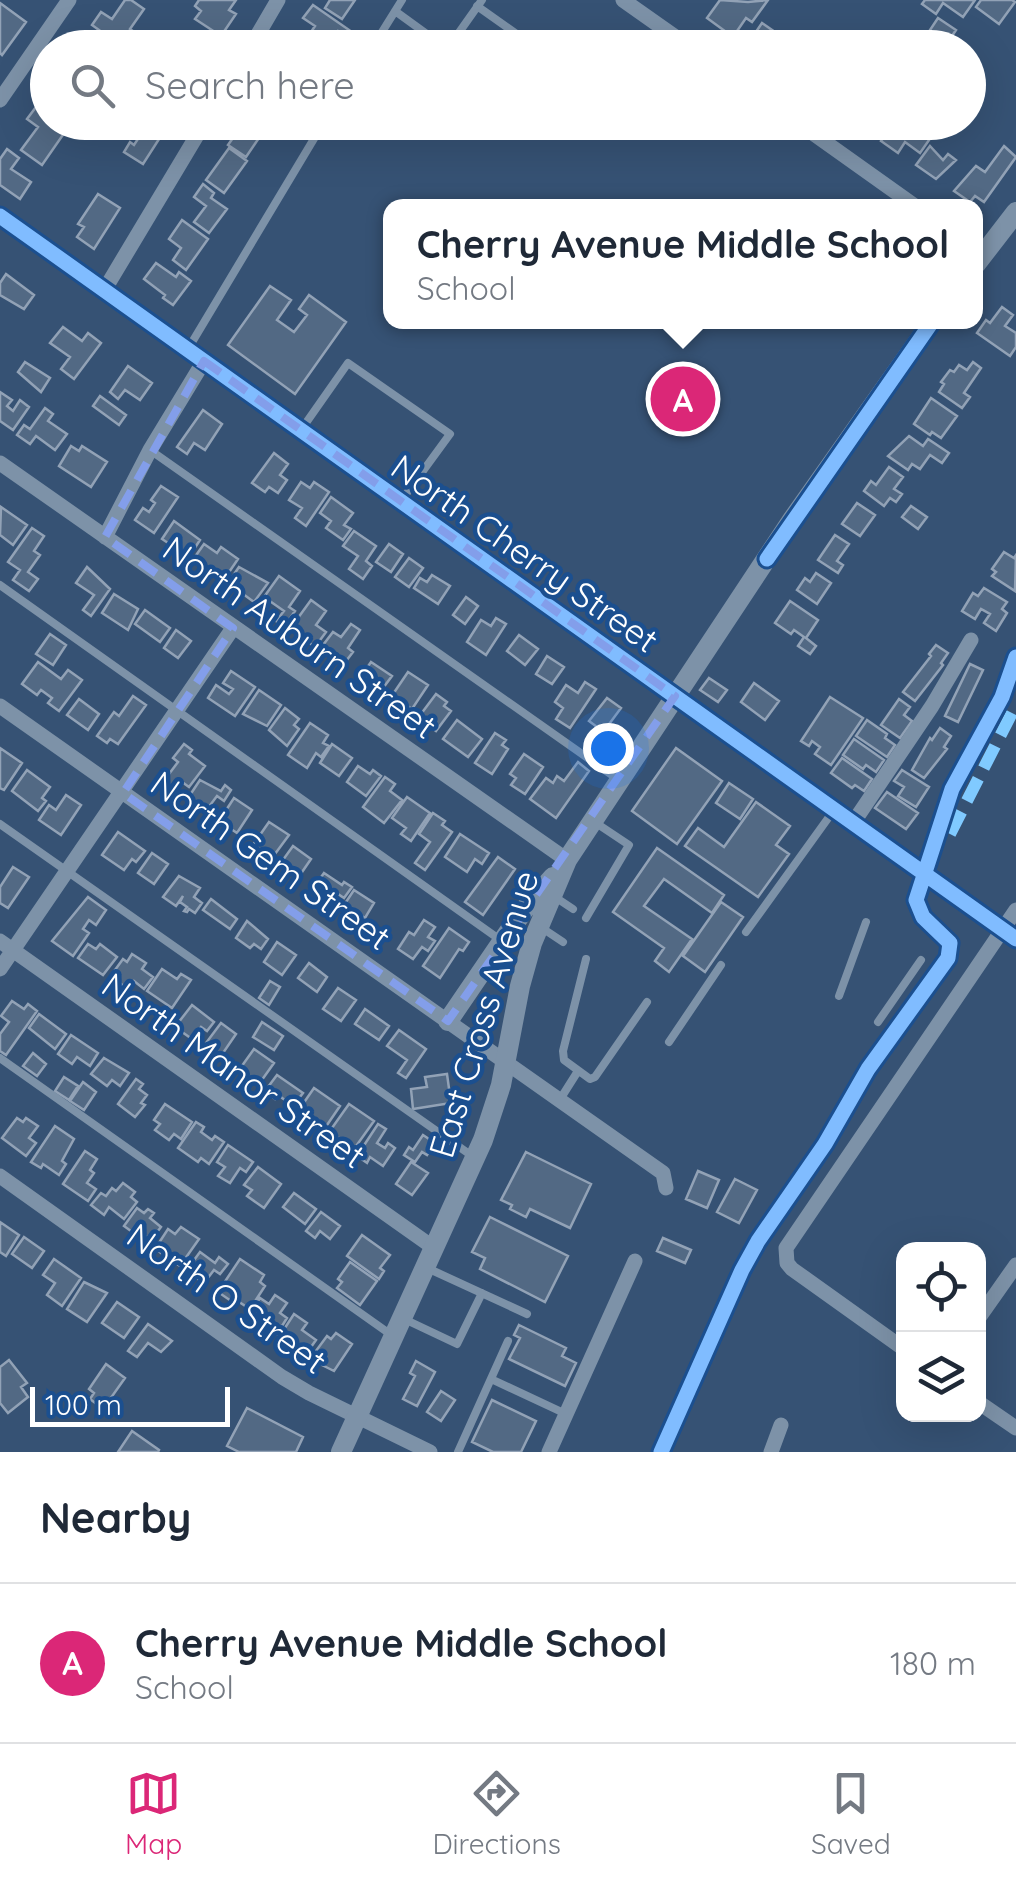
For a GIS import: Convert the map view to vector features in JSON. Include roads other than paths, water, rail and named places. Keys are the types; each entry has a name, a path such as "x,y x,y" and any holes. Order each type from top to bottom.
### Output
{"street":[{"path":"260,30 278,0"},
{"path":"623,0 665,30"},
{"path":"44,30 66,1"},
{"path":"0,100 6,79 30,48"},
{"path":"104,290 194,140"},
{"path":"822,140 906,199"},
{"path":"983,250 1016,212"},
{"name":"North Cherry Street","path":"0,216 853,823 889,858 1009,934"},
{"name":"East Cross Avenue","path":"341,1452 475,1158 496,1103 520,986 538,926 567,860 836,457 927,329"},
{"path":"105,537 150,450 204,361"},
{"name":"North Auburn Street","path":"0,463 567,860"},
{"path":"0,969 6,946 68,872 233,628"},
{"path":"853,823 971,640"},
{"name":"North Gem Street","path":"0,706 663,1173 666,1188"},
{"path":"448,1022 503,941 567,860"},
{"path":"896,1342 792,1269 784,1255 789,1240 1009,934 1016,910"},
{"name":"North Manor Street","path":"6,946 430,1257"},
{"name":"North O Street","path":"0,1176 282,1377 430,1452"},
{"path":"549,1452 636,1261"},
{"path":"986,1308 1016,1265"},
{"path":"986,1407 1016,1428"},
{"path":"770,1452 781,1425"}],"lane":[{"path":"383,30 402,0"},
{"path":"460,30 480,3 512,30"},
{"path":"395,11 422,30"},
{"path":"188,349 313,140"},
{"path":"301,430 348,363 450,434 401,501"},
{"path":"150,450 619,780"},
{"path":"0,584 503,941"},
{"path":"746,932 834,810"},
{"path":"586,918 629,845 592,820"},
{"path":"0,824 475,1158"},
{"path":"551,894 573,909"},
{"path":"839,996 866,922"},
{"path":"538,926 563,942"},
{"path":"586,958 564,1050 564,1060 578,1071 590,1079 595,1077 648,1002"},
{"path":"878,1022 921,960"},
{"path":"669,1042 721,965"},
{"path":"0,1058 398,1328 457,1344 482,1293"},
{"path":"558,1101 578,1071"},
{"path":"430,1257 482,1293 526,1314"},
{"path":"458,1452 508,1340"},
{"path":"491,1379 566,1414"}],"place":[{"name":"Cherry Avenue Middle School","path":"683,399"}]}
